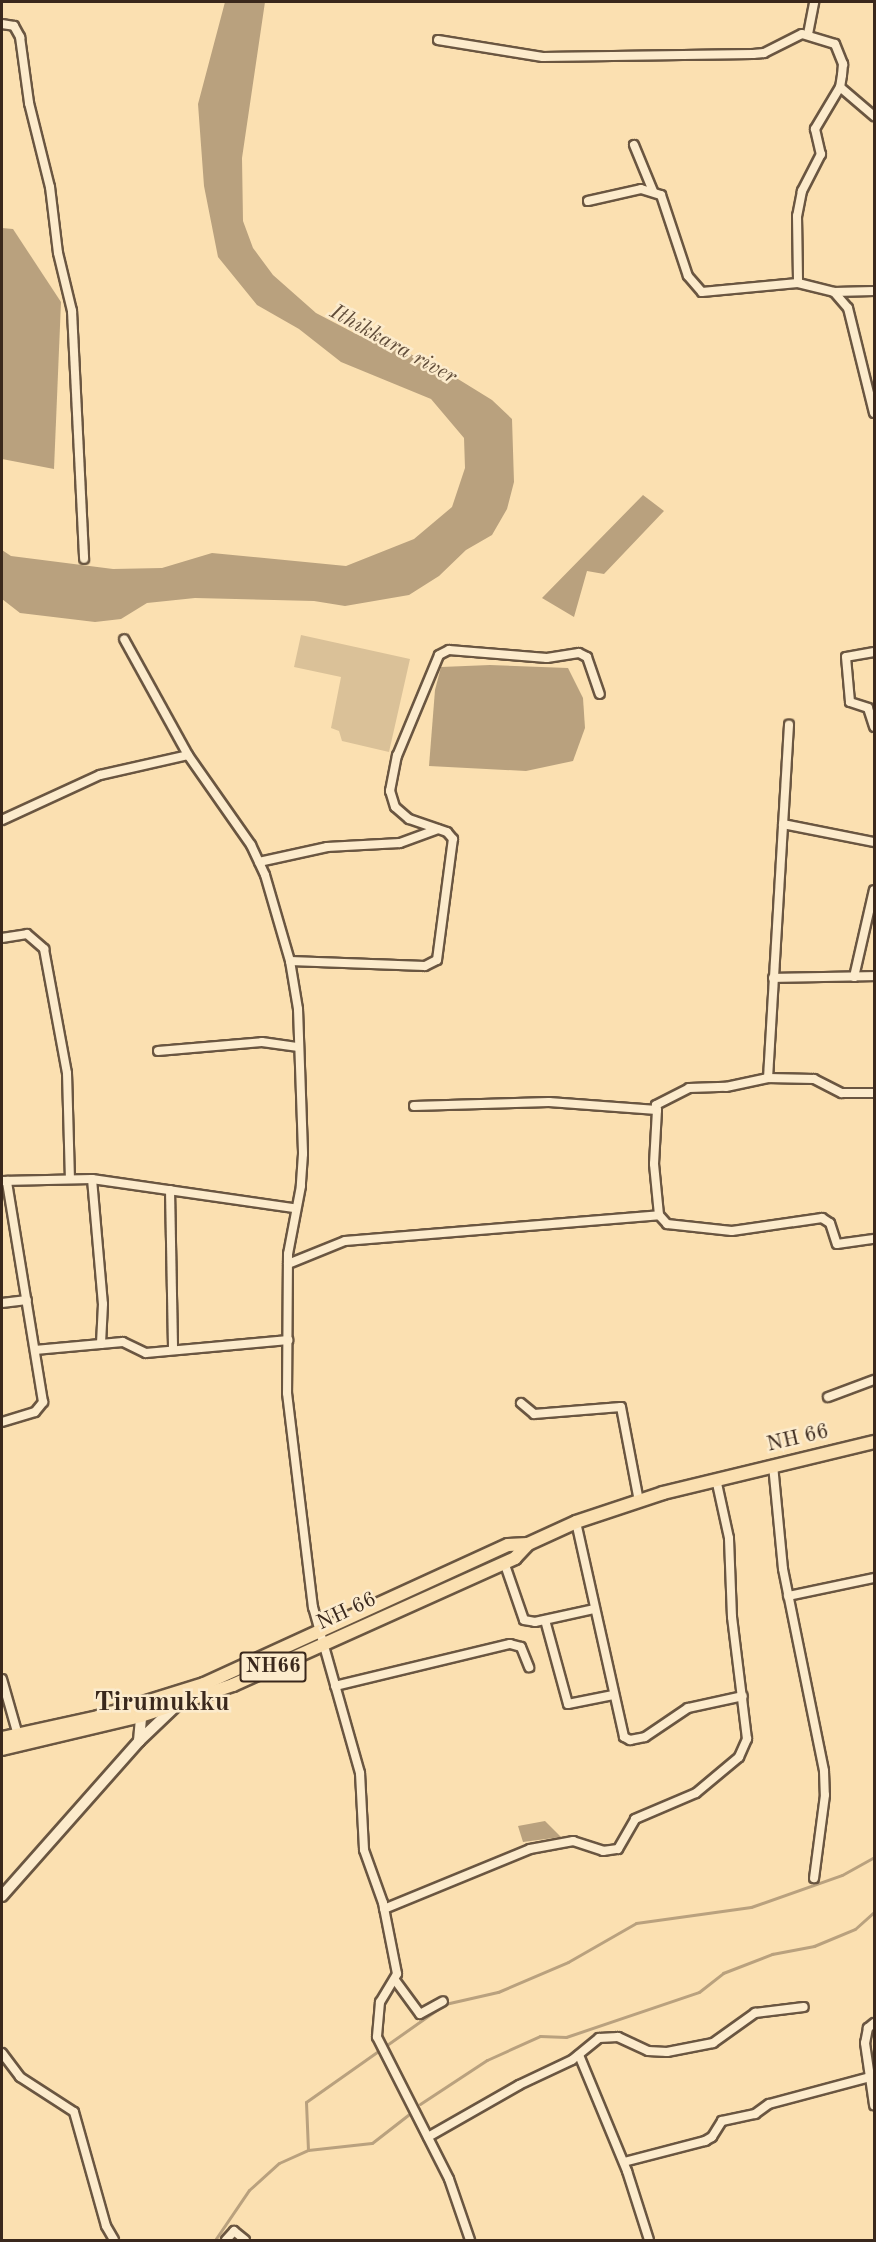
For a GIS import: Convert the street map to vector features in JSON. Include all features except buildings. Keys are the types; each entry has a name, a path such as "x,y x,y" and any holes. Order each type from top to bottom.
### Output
{"highway":[{"name":"NH 66","path":"2,1749 141,1716 177,1705 320,1640 504,1563 528,1544 576,1522 717,1479 874,1442"},
{"name":"NH 66","path":"2,1738 98,1717 204,1684 320,1640 508,1545 528,1544"}],"main road":[{"path":"2,1896 139,1741 177,1705"},
{"path":"139,1741 141,1716"}],"street":[{"path":"808,34 814,2"},
{"path":"2,24 14,26 20,37 29,103 50,187 58,253 70,295 77,367 84,559"},
{"path":"438,40 543,57 596,57 753,54 808,34 823,37 838,48 843,64 840,87 815,129 821,154 802,191 796,216 798,283"},
{"path":"840,87 874,116"},
{"path":"634,145 653,191 666,202 694,287 714,294 798,283 834,292 874,291"},
{"path":"588,201 626,190 653,191"},
{"path":"834,292 848,308 874,412"},
{"path":"124,639 188,755 259,862 290,961 298,1009 297,1047 303,1154 301,1186 294,1208 288,1264 292,1448 320,1640 335,1686 364,1795 364,1850 384,1909 395,1980 420,2014 443,2001"},
{"path":"290,961 434,964 440,953 454,844 451,836 399,811 390,791 397,756 439,655 449,650 547,658 579,653 587,657 600,694"},
{"path":"874,652 846,657 850,702 871,708 874,727"},
{"path":"768,1078 789,725"},
{"path":"2,820 100,775 188,755"},
{"path":"783,824 874,842"},
{"path":"259,862 327,847 400,843 438,829"},
{"path":"854,977 874,890"},
{"path":"2,938 27,934 44,949 67,1073 70,1179"},
{"path":"773,978 874,976"},
{"path":"158,1051 262,1042 297,1047"},
{"path":"874,1093 842,1093 814,1079 768,1078 726,1087 689,1088 656,1105 654,1164 659,1215 667,1224 732,1231 822,1218 830,1223 838,1244 874,1239"},
{"path":"414,1106 549,1102 657,1110"},
{"path":"92,1179 103,1304 100,1344"},
{"path":"2,1422 42,1406 27,1300 4,1181 92,1179 294,1208"},
{"path":"170,1190 173,1350"},
{"path":"288,1264 345,1241 659,1215"},
{"path":"2,1303 27,1300"},
{"path":"35,1350 128,1342 146,1353 288,1340"},
{"path":"828,1397 874,1380"},
{"path":"521,1403 534,1414 621,1407 639,1501"},
{"path":"773,1464 788,1596 824,1771 825,1795 814,1878"},
{"path":"384,1909 530,1849 573,1841 603,1851 618,1850 636,1819 696,1793 739,1757 747,1739 729,1582 729,1538 717,1479"},
{"path":"576,1522 622,1733 630,1740 645,1737 688,1708 743,1696"},
{"path":"504,1563 522,1618 528,1622 594,1609"},
{"path":"788,1596 874,1578"},
{"path":"545,1620 568,1704 613,1695"},
{"path":"335,1686 510,1644 521,1647 529,1667"},
{"path":"2,1679 18,1735"},
{"path":"395,1980 380,2002 377,2037 449,2179 470,2241"},
{"path":"428,2137 579,2055 599,2038 626,2039 655,2053 713,2043 755,2013 804,2007"},
{"path":"874,2023 865,2037 874,2105"},
{"path":"2,2053 20,2077 74,2112 106,2226 114,2241"},
{"path":"579,2055 624,2162 649,2241"},
{"path":"624,2162 705,2141 712,2137 722,2121 755,2114 770,2104 872,2077"},
{"path":"226,2241 234,2231 245,2241"}],"shaded area":[{"path":"225,2 265,2 242,158 243,221 253,248 273,275 316,313 360,336 396,347 445,371 492,400 512,419 514,482 507,509 492,535 466,550 439,576 409,595 345,606 314,601 195,598 147,603 121,619 95,622 20,613 2,599 2,550 11,556 113,569 162,568 212,553 346,566 414,539 452,507 465,468 464,438 431,399 341,362 299,329 257,305 218,257 204,186 198,104"},
{"path":"2,228 13,229 61,302 54,469 2,459"},
{"path":"643,495 664,511 604,574 587,571 574,617 542,598"},
{"path":"301,635 410,659 389,752 342,741 339,731 331,728 341,677 294,667"},
{"path":"490,665 568,668 583,698 585,728 573,761 526,771 429,766 435,690 441,667"},
{"path":"545,1821 561,1837 523,1842 518,1826"}],"waterway":[{"path":"215,2240 249,2190 279,2163 308,2150 306,2102 445,2004 498,1992 568,1962 636,1923 751,1907 842,1875 874,1857"},
{"path":"420,2104 487,2060 540,2036 566,2037 699,1992 723,1973 772,1954 814,1946 855,1929 874,1912"},
{"path":"308,2150 372,2143 408,2115"}],"district":[{"name":"Tirumukku","path":"162,1703"}],"water label":[{"name":"Ithikkara river","path":"393,345"}]}
